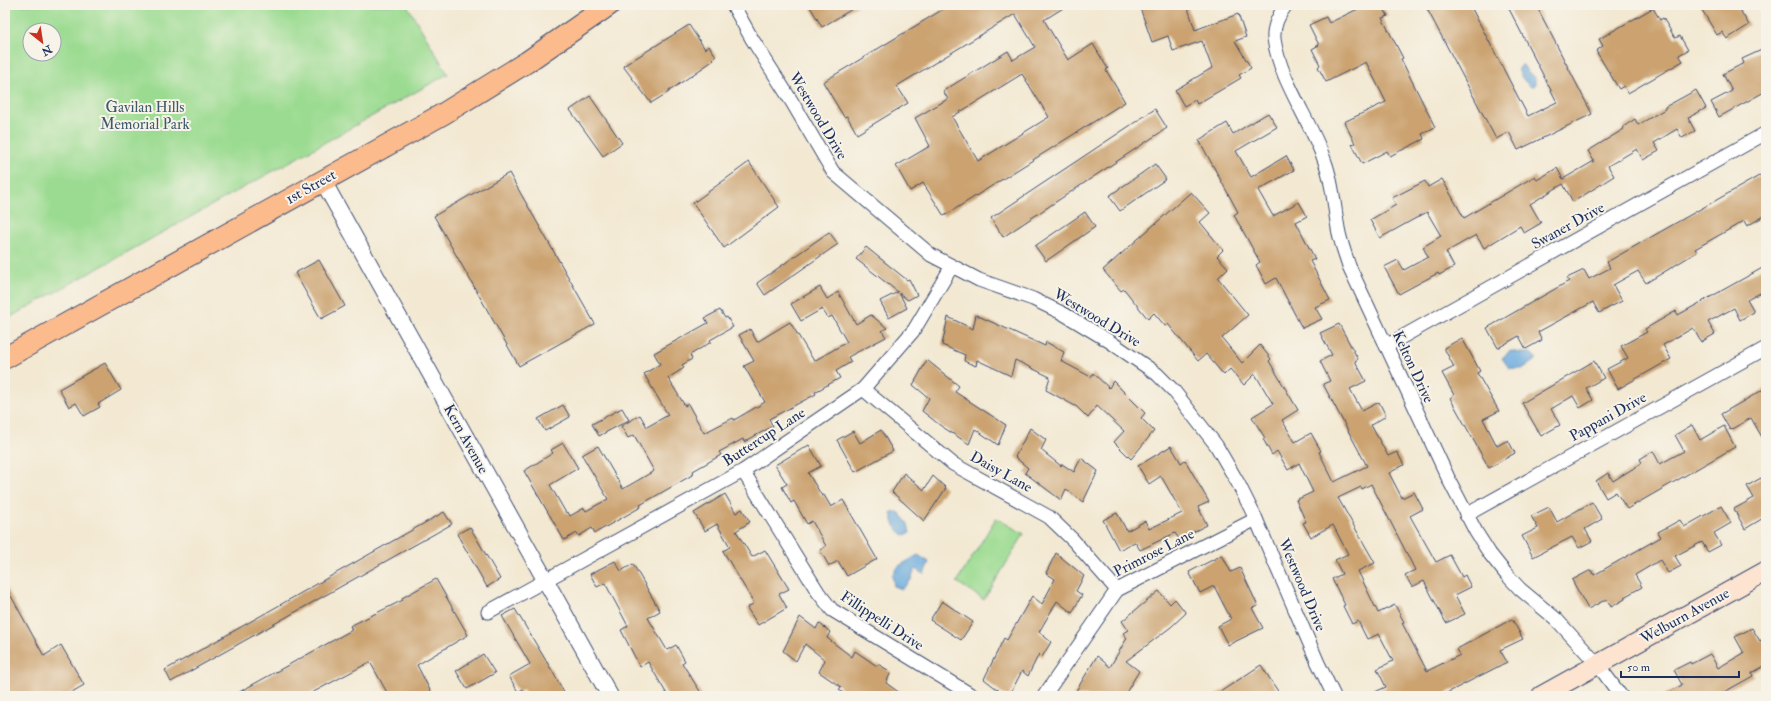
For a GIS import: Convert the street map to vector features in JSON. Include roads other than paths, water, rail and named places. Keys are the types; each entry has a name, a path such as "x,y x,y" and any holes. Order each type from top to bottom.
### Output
{"main road":[{"name":"1st Street","path":"5,358 323,181 479,92 527,62 609,5"},
{"name":"Welburn Avenue","path":"1541,696 1766,571"}],"street":[{"name":"Westwood Drive","path":"733,5 752,40 792,102 833,172 931,255 979,280 1033,299 1064,314 1109,341 1157,374 1174,391 1216,445 1238,483 1256,519 1318,663 1334,696"},
{"name":"Kelton Drive","path":"1286,5 1276,22 1274,37 1281,68 1309,124 1326,163 1344,252 1386,346 1466,515 1490,554 1506,574 1556,619 1598,665 1621,696"},
{"name":"Swaner Drive","path":"1386,346 1766,133"},
{"name":"Kern Avenue","path":"323,181 610,696"},
{"name":"Buttercup Lane","path":"488,612 743,471 863,389 914,330 952,266"},
{"name":"Pappani Drive","path":"1466,515 1766,348"},
{"name":"Daisy Lane","path":"863,389 954,464 1050,517 1073,540 1117,590"},
{"name":"Fillippelli Drive","path":"743,471 818,592 832,610 973,696"},
{"name":"Primrose Lane","path":"1044,696 1117,590 1256,519"}],"water":[{"path":"1523,65 1529,74 1535,77 1535,85 1531,87 1523,79 1518,68"},
{"path":"1510,351 1531,353 1537,359 1522,369 1509,368 1502,358"},
{"path":"899,512 908,524 910,533 904,535 895,526 891,513"},
{"path":"918,555 929,562 924,574 915,569 911,580 902,589 894,586 892,575 899,566"}],"park label":[{"name":"Gavilan Hills Memorial Park","path":"145,116"}]}
